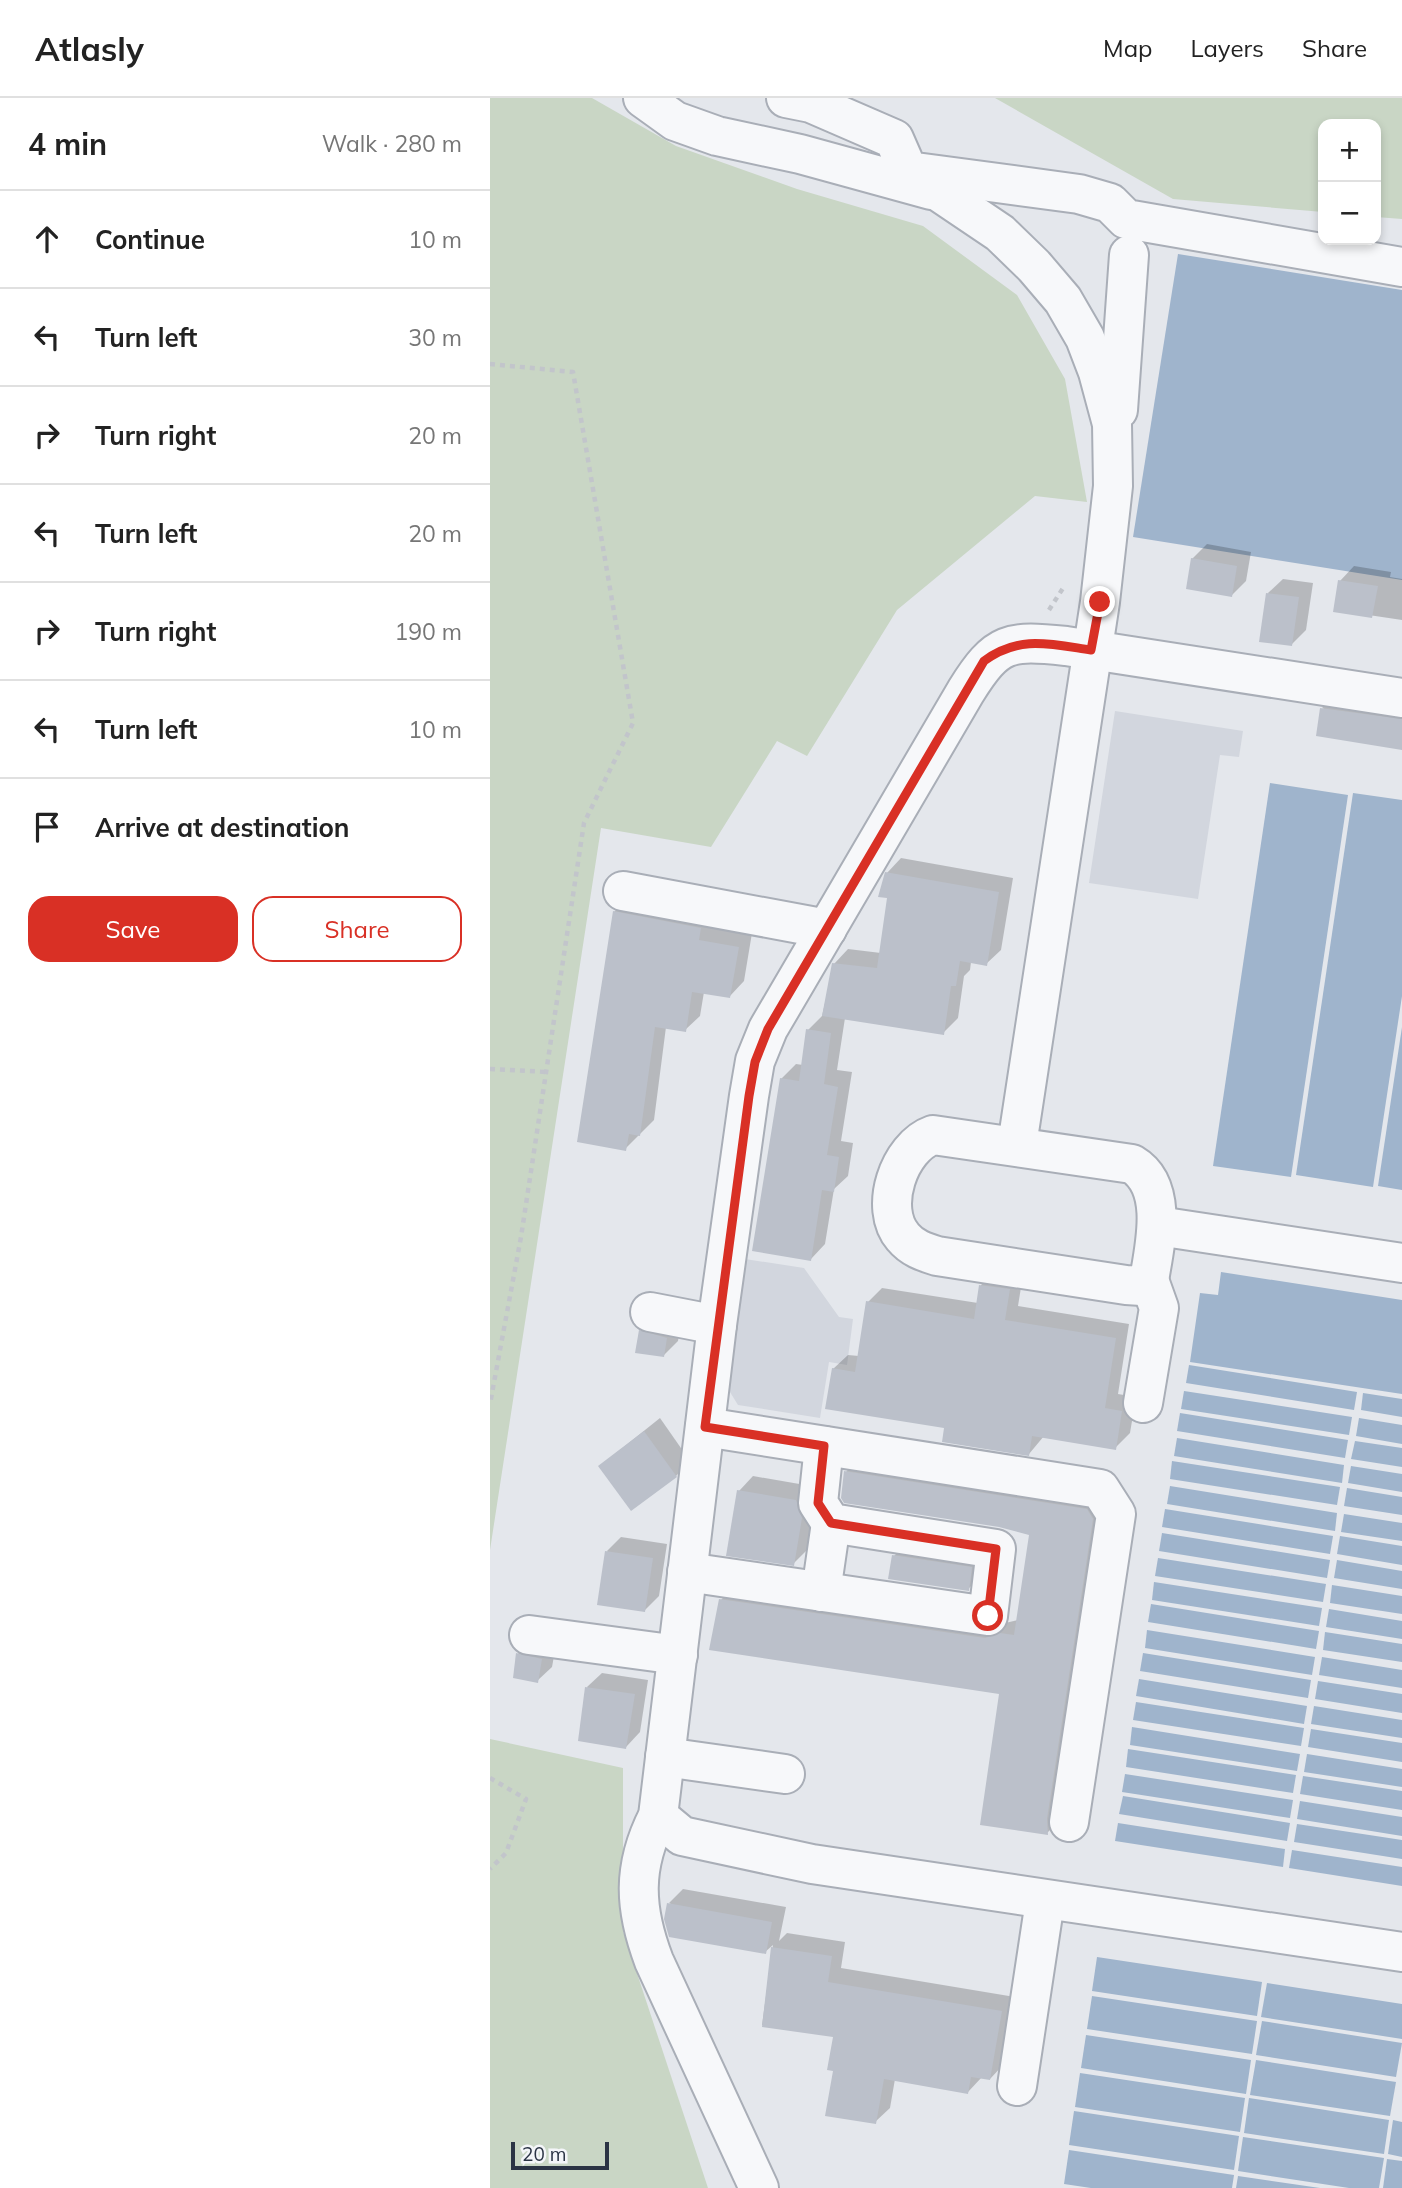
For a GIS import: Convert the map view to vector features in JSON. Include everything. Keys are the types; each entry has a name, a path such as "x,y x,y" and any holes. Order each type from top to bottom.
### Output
{"lane":[{"path":"643,98 676,121 717,136 920,181 1079,194 1110,203 1128,237 1115,453 1100,602 1017,1145"},
{"path":"786,98 811,103 894,139 920,181 1000,233 1063,300 1085,338 1098,372 1112,424 1115,453"},
{"path":"1128,237 1402,267"},
{"path":"1063,300 1100,297 1120,278 1128,237"},
{"path":"759,2188 641,1925 638,1895 644,1843 658,1816 718,1325 755,1062 768,1029 984,661 1002,648 1028,642 1402,698"},
{"path":"623,891 827,929"},
{"path":"1143,1403 1159,1308 1149,1280 1158,1226 1150,1184 1143,1170 1132,1164 1017,1145 933,1135 920,1140 907,1154 894,1184 895,1224 903,1238 919,1250 937,1256 1126,1285 1142,1286 1149,1280"},
{"path":"1158,1226 1402,1262"},
{"path":"650,1312 718,1325"},
{"path":"705,1427 1100,1489 1116,1514 1069,1822"},
{"path":"821,1592 831,1523 818,1503 824,1446"},
{"path":"687,1572 988,1616 996,1549 831,1523"},
{"path":"529,1635 678,1655"},
{"path":"665,1757 785,1774"},
{"path":"658,1816 682,1836 812,1864 1045,1901 1402,1952"},
{"path":"1017,2086 1045,1901"}],"path":[{"path":"490,364 573,372 634,723 584,823 547,1072 490,1404"},
{"path":"1036,615 1048,611 1070,579"},
{"path":"490,1069 547,1072"},
{"path":"490,1778 526,1799 506,1853 490,1869"}],"shaded area":[{"path":"1115,711 1243,731 1239,757 1220,755 1198,899 1089,883"},
{"path":"745,1259 804,1268 839,1317 853,1319 847,1365 829,1362 820,1418 738,1405 725,1384"}],"green space":[{"path":"490,98 592,98 676,146 797,189 923,226 1017,295 1065,379 1087,502 1035,496 897,610 807,756 777,741 711,847 601,828 490,1550"},
{"path":"995,98 1402,98 1402,219 1381,217 1381,119 1318,119 1318,212 1173,199"},
{"path":"490,1739 623,1768 623,1931 708,2188 490,2188"}],"water":[{"path":"1178,254 1402,290 1402,580 1133,537"},
{"path":"1270,783 1348,795 1291,1177 1213,1166"},
{"path":"1353,793 1402,800 1402,996 1373,1187 1296,1175"},
{"path":"1402,1027 1402,1190 1378,1186"},
{"path":"1221,1272 1402,1300 1402,1394 1190,1362 1200,1293 1218,1295"},
{"path":"1189,1365 1357,1392 1354,1410 1186,1383"},
{"path":"1184,1391 1352,1417 1349,1435 1181,1409"},
{"path":"1363,1393 1402,1399 1402,1417 1361,1410"},
{"path":"1180,1413 1348,1440 1345,1458 1177,1431"},
{"path":"1359,1418 1402,1425 1402,1444 1356,1436"},
{"path":"1177,1438 1344,1465 1342,1483 1174,1456"},
{"path":"1355,1441 1402,1448 1402,1467 1351,1459"},
{"path":"1172,1461 1340,1487 1337,1505 1170,1479"},
{"path":"1351,1466 1402,1474 1402,1492 1348,1483"},
{"path":"1170,1486 1337,1513 1335,1531 1167,1504"},
{"path":"1347,1488 1402,1497 1402,1515 1344,1506"},
{"path":"1165,1509 1333,1536 1330,1554 1162,1527"},
{"path":"1344,1514 1402,1523 1402,1541 1341,1532"},
{"path":"1162,1533 1330,1560 1327,1578 1159,1551"},
{"path":"1340,1536 1402,1546 1402,1565 1337,1554"},
{"path":"1158,1558 1326,1584 1323,1602 1155,1576"},
{"path":"1337,1560 1402,1571 1402,1589 1334,1578"},
{"path":"1154,1582 1322,1608 1319,1626 1152,1600"},
{"path":"1332,1585 1402,1596 1402,1614 1330,1603"},
{"path":"1151,1604 1319,1631 1316,1649 1148,1622"},
{"path":"1329,1609 1402,1621 1402,1639 1326,1627"},
{"path":"1147,1630 1315,1657 1312,1675 1145,1648"},
{"path":"1325,1632 1402,1644 1402,1662 1323,1650"},
{"path":"1143,1653 1311,1680 1308,1698 1140,1671"},
{"path":"1322,1657 1402,1670 1402,1688 1319,1675"},
{"path":"1139,1679 1307,1706 1304,1724 1136,1696"},
{"path":"1318,1681 1402,1694 1402,1713 1315,1699"},
{"path":"1136,1702 1304,1728 1301,1746 1133,1720"},
{"path":"1314,1706 1402,1720 1402,1738 1311,1724"},
{"path":"1132,1727 1300,1754 1297,1771 1130,1745"},
{"path":"1311,1729 1402,1743 1402,1762 1308,1747"},
{"path":"1128,1749 1296,1775 1293,1793 1126,1767"},
{"path":"1307,1754 1402,1769 1402,1787 1304,1772"},
{"path":"1125,1774 1293,1800 1290,1818 1122,1792"},
{"path":"1303,1776 1402,1791 1402,1810 1300,1794"},
{"path":"1123,1796 1290,1823 1287,1841 1119,1814"},
{"path":"1300,1801 1402,1817 1402,1836 1297,1819"},
{"path":"1118,1823 1285,1849 1283,1867 1115,1841"},
{"path":"1297,1824 1402,1840 1402,1859 1294,1842"},
{"path":"1292,1850 1402,1867 1402,1886 1289,1868"},
{"path":"1097,1957 1262,1982 1257,2016 1092,1991"},
{"path":"1267,1983 1402,2004 1402,2039 1261,2017"},
{"path":"1092,1996 1257,2021 1252,2054 1087,2029"},
{"path":"1262,2021 1402,2043 1396,2077 1256,2055"},
{"path":"1086,2035 1251,2060 1246,2094 1081,2068"},
{"path":"1256,2060 1396,2082 1390,2116 1250,2095"},
{"path":"1080,2073 1245,2098 1240,2132 1075,2107"},
{"path":"1249,2098 1389,2120 1384,2154 1244,2133"},
{"path":"1074,2111 1239,2136 1234,2170 1069,2145"},
{"path":"1393,2120 1402,2122 1402,2157 1388,2154"},
{"path":"1243,2137 1384,2158 1379,2188 1349,2188 1238,2171"},
{"path":"1069,2150 1234,2175 1232,2188 1091,2188 1064,2184"},
{"path":"1387,2159 1402,2161 1402,2188 1383,2188"},
{"path":"1238,2176 1320,2188 1236,2188"}],"building":[{"path":"1191,558 1237,566 1232,597 1186,589"},
{"path":"1338,580 1378,586 1372,618 1333,612"},
{"path":"1266,593 1299,597 1292,646 1259,642"},
{"path":"1320,708 1402,719 1402,750 1316,736"},
{"path":"885,872 999,892 987,966 960,961 956,986 951,986 944,1035 822,1016 832,963 877,968 887,898 878,897"},
{"path":"613,911 701,928 699,940 739,947 730,998 692,992 686,1032 655,1027 640,1136 629,1134 626,1151 577,1142"},
{"path":"806,1029 831,1033 824,1084 838,1087 827,1155 839,1157 834,1192 822,1190 811,1261 752,1251 780,1078 799,1081"},
{"path":"979,1285 1010,1289 1005,1320 1116,1338 1105,1408 1122,1411 1116,1450 1032,1436 1029,1456 942,1442 944,1428 825,1409 832,1368 855,1372 866,1301 974,1319"},
{"path":"639,1330 667,1338 664,1357 635,1353"},
{"path":"644,1431 677,1477 631,1511 598,1466"},
{"path":"844,1471 1087,1509 1093,1519 1047,1819 1048,1835 980,1825 999,1694 709,1650 719,1599 985,1638 1000,1633 1014,1635 1029,1535 999,1527 844,1503 841,1498"},
{"path":"737,1490 796,1500 802,1518 794,1566 726,1556"},
{"path":"605,1551 653,1558 645,1612 597,1605"},
{"path":"892,1555 972,1567 969,1591 888,1579"},
{"path":"516,1653 542,1659 538,1683 513,1678"},
{"path":"585,1687 635,1694 626,1749 578,1741"},
{"path":"667,1903 772,1922 766,1954 669,1937 664,1919"},
{"path":"771,1947 832,1956 828,1982 1002,2011 990,2080 971,2077 968,2094 884,2079 876,2124 825,2116 833,2071 827,2070 833,2037 762,2027"}],"route":[{"path":"988,1616 996,1549 831,1523 818,1503 824,1446 705,1427 749,1096 755,1062 768,1029 984,661 1002,648 1028,642 1091,650 1100,602"}]}
